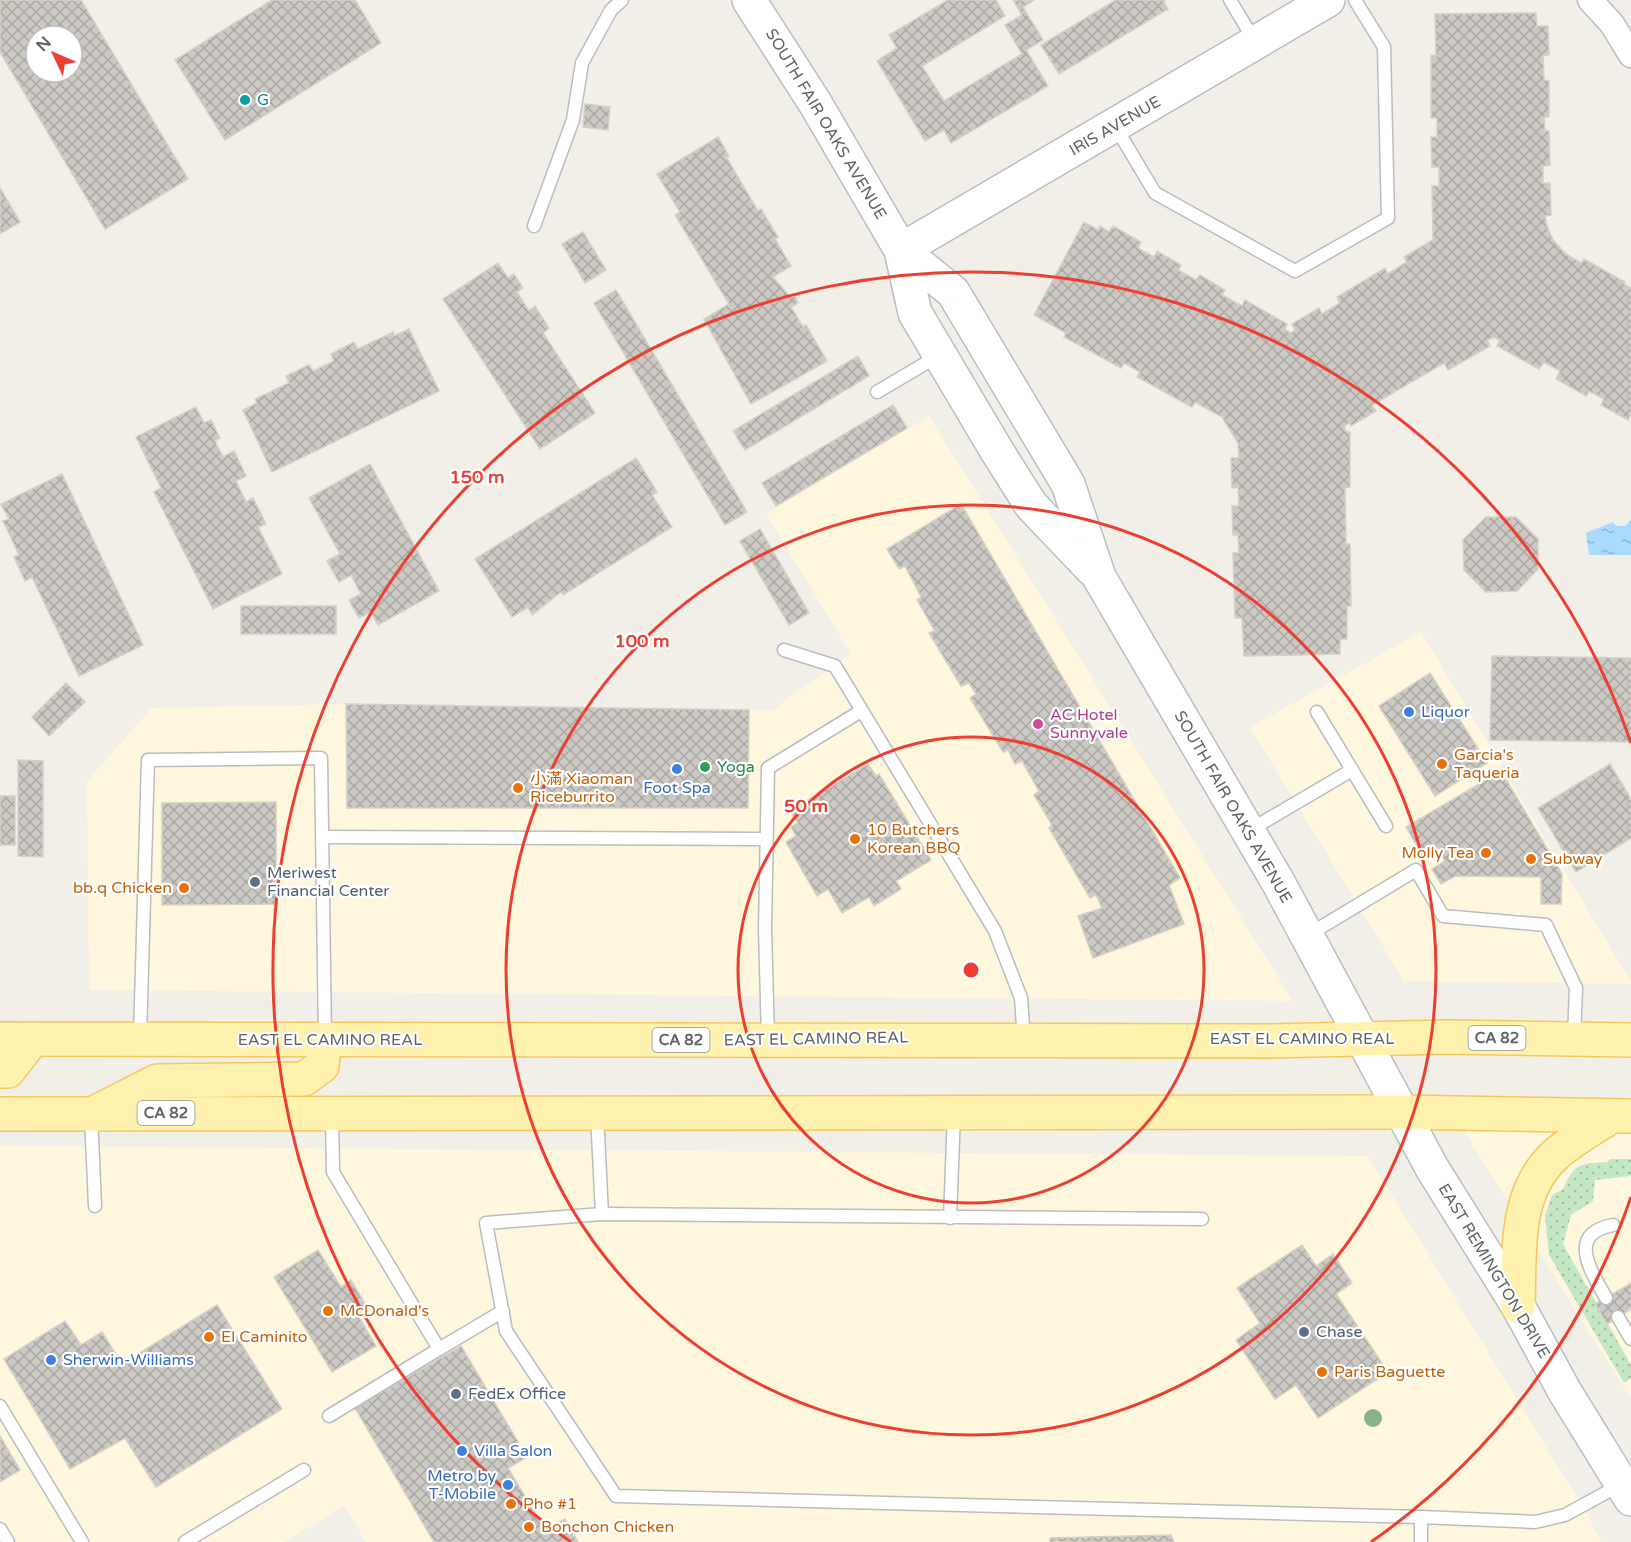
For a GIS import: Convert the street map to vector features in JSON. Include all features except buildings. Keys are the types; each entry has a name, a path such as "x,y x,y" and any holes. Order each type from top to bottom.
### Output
{"main road":[{"name":"SOUTH FAIR OAKS AVENUE","path":"749,0 815,103 901,250 915,313 939,355 1031,505 1099,577"},
{"name":"IRIS AVENUE","path":"901,250 1328,0"},
{"name":"SOUTH FAIR OAKS AVENUE","path":"901,250 952,292 1068,484 1099,577 1248,831 1363,1039"},
{"name":"EAST EL CAMINO REAL","path":"0,1039 1024,1038 1631,1041"},
{"path":"0,1071 8,1071 33,1039"},
{"name":"EAST REMINGTON DRIVE","path":"1363,1039 1432,1168 1518,1306 1565,1392 1626,1491"},
{"path":"91,1114 157,1081 304,1079 322,1066 325,1040"},
{"name":"CA 82","path":"0,1114 1402,1112 1621,1116"},
{"path":"1518,1306 1522,1219 1525,1201 1533,1183 1555,1155 1621,1116"}],"street":[{"path":"1590,0 1612,24 1631,55"}],"lane":[{"path":"534,226 573,120 582,63 611,10 622,0"},
{"path":"1230,0 1255,43"},
{"path":"1115,126 1155,193 1295,271 1388,218 1384,48 1355,0"},
{"path":"877,392 939,355"},
{"path":"784,650 835,666 995,931 1021,998 1024,1038"},
{"path":"768,1040 765,929 768,768 861,711"},
{"path":"1317,712 1386,826"},
{"path":"140,1039 148,760 321,758 325,1040"},
{"path":"1248,831 1352,770"},
{"path":"323,837 766,839"},
{"path":"1307,935 1416,870 1443,916 1546,925 1576,988 1574,1040"},
{"path":"597,1112 602,1215"},
{"path":"332,1113 333,1172 439,1349"},
{"path":"950,1218 954,1113"},
{"path":"91,1114 95,1206"},
{"path":"1202,1219 602,1215 486,1223 506,1331 616,1496 1535,1522 1565,1515 1626,1491"},
{"path":"1606,1298 1586,1263 1586,1248 1588,1237 1599,1227 1613,1225"},
{"path":"329,1416 503,1311"},
{"path":"1618,1317 1631,1339"},
{"path":"0,1406 82,1542"},
{"path":"185,1542 304,1470"},
{"path":"1421,1517 1421,1542"},
{"path":"0,1528 8,1542"}],"shaded area":[{"path":"929,416 1293,1001 89,990 87,781 152,708 346,704 772,710 851,654 766,514"},
{"path":"1421,632 1631,984 1404,981 1250,727"},
{"path":"1462,1128 1631,1129 1631,1399"},
{"path":"0,1146 1368,1156 1589,1517 1601,1542 366,1542 344,1506 285,1542 0,1542"}],"green space":[{"path":"1610,1159 1631,1159 1631,1176 1595,1180 1593,1201 1571,1215 1563,1244 1631,1365 1631,1378 1624,1383 1549,1255 1545,1216 1552,1195 1563,1189 1575,1169 1585,1164 1607,1162"}],"water":[{"path":"1631,520 1631,555 1589,555 1586,533 1613,522 1616,526 1625,526"}],"place":[{"name":"G","path":"245,100"},
{"name":"Liquor","path":"1409,712"},
{"name":"AC Hotel Sunnyvale","path":"1038,724"},
{"name":"Garcia's Taqueria","path":"1442,764"},
{"name":"Yoga","path":"705,767"},
{"name":"Foot Spa","path":"677,769"},
{"name":"小滿 Xiaoman Riceburrito","path":"518,788"},
{"name":"10 Butchers Korean BBQ","path":"855,839"},
{"name":"Molly Tea","path":"1486,853"},
{"name":"Subway","path":"1531,859"},
{"name":"Meriwest Financial Center","path":"255,882"},
{"name":"bb.q Chicken","path":"184,888"},
{"name":"McDonald's","path":"328,1311"},
{"name":"Chase","path":"1304,1332"},
{"name":"El Caminito","path":"209,1337"},
{"name":"Sherwin-Williams","path":"51,1360"},
{"name":"Paris Baguette","path":"1322,1372"},
{"name":"FedEx Office","path":"456,1394"},
{"name":"Villa Salon","path":"462,1451"},
{"name":"Metro by T-Mobile","path":"508,1485"},
{"name":"Pho #1","path":"511,1504"},
{"name":"Bonchon Chicken","path":"529,1527"}]}
